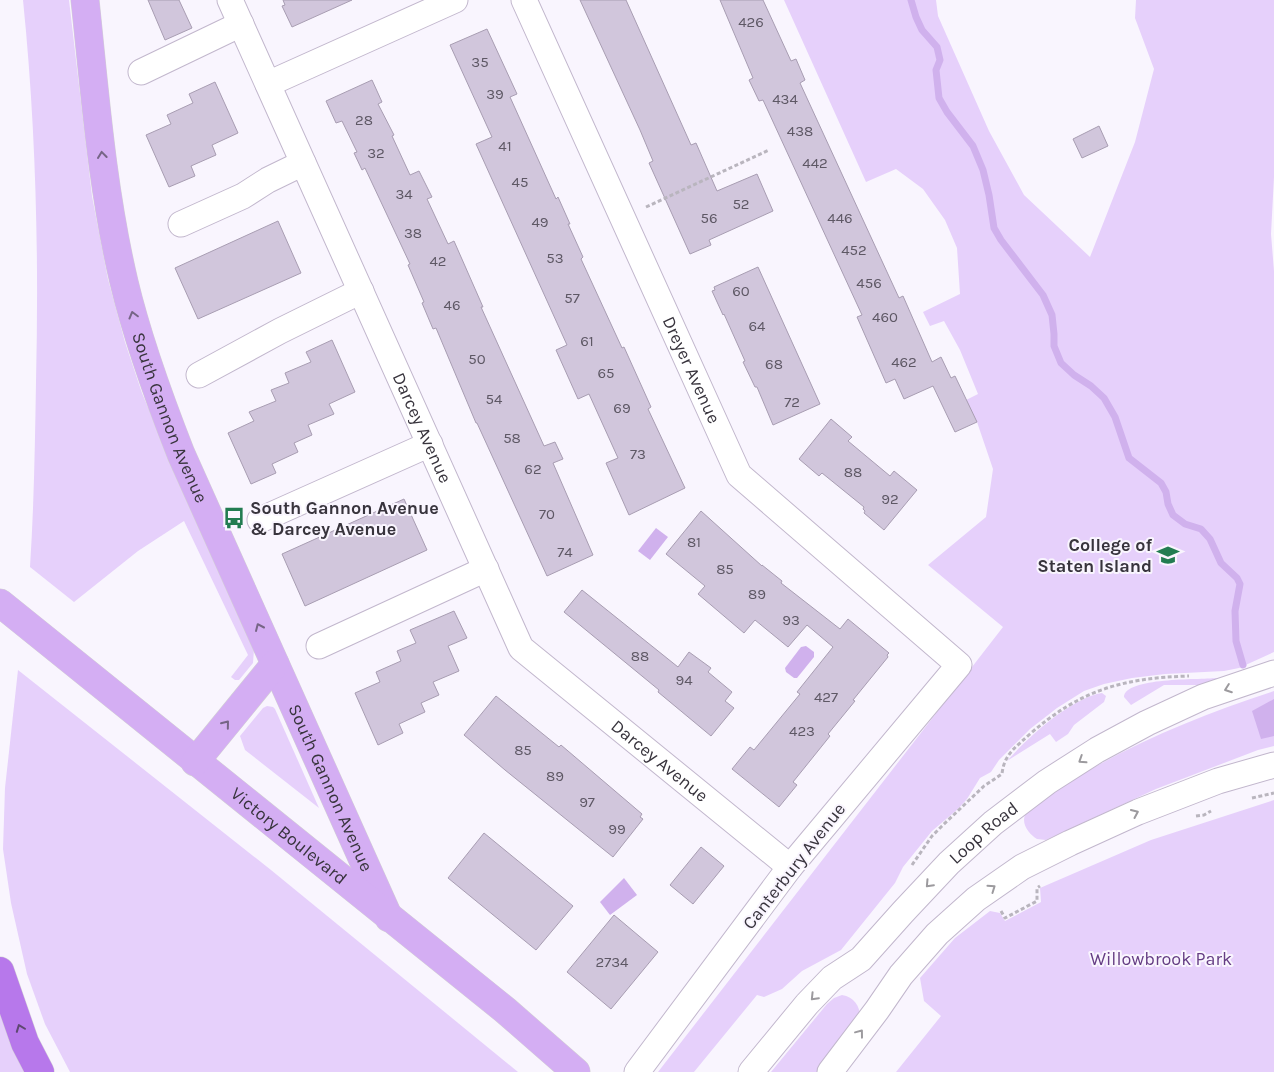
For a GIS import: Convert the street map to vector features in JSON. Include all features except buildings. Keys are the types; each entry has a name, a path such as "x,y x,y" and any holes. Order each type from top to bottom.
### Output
{"highway":[{"path":"0,971 25,1043 40,1072"}],"main road":[{"name":"South Gannon Avenue","path":"85,0 103,162 112,223 124,282 140,342 160,401 181,454 389,918"},
{"name":"Victory Boulevard","path":"0,603 504,1010 576,1072"},
{"path":"195,762 276,664"}],"street":[{"name":"Darcey Avenue","path":"230,0 521,648 790,867"},
{"path":"268,84 455,0"},
{"name":"Dreyer Avenue","path":"524,0 739,475 959,665"},
{"path":"141,72 241,24"},
{"path":"181,224 243,196 268,180 303,163"},
{"path":"199,375 280,331 361,291"},
{"path":"260,520 430,444"},
{"path":"319,646 486,569"},
{"name":"Canterbury Avenue","path":"637,1072 790,867 959,665"},
{"name":"Loop Road","path":"751,1072 807,1004 832,978 861,959 949,863 993,823 1047,782 1097,750 1146,723 1203,697 1274,673"},
{"path":"830,1072 901,975 937,934 976,899 1022,868 1070,842 1138,812 1218,781 1274,765"}],"path":[{"path":"646,206 769,150"},
{"path":"1247,799 1274,793"},
{"path":"1187,819 1204,815 1213,809"},
{"path":"996,903 1006,918 1037,901 1037,888 1044,884"}],"green space":[{"path":"23,0 69,0 92,196 108,279 125,342 142,393 190,507 254,649 253,663 239,680 231,677 248,655 184,521 138,551 74,602 30,567 37,334 37,238 34,143"},
{"path":"784,0 936,0 938,16 989,131 1024,195 1090,257 1135,142 1154,69 1135,18 1136,0 1274,0 1274,177 1271,234 1274,271 1274,652 1239,668 1224,671 1165,674 1104,684 1084,691 1057,708 1030,729 999,760 991,772 980,778 967,799 958,809 932,831 903,867 895,883 841,950 802,971 782,989 764,997 757,995 694,1072 658,1072 1003,627 928,565 986,517 993,469 977,422 966,400 978,394 960,350 944,321 930,326 923,312 960,294 957,248 945,220 923,189 896,169 866,182"},
{"path":"18,670 271,870 518,1072 70,1072 45,1024 27,974 11,903 3,849 5,788"},
{"path":"1219,679 1210,685 1164,685 1131,705 1124,697 1128,691 1136,686 1149,683"},
{"path":"1274,691 1274,746 1258,750 1156,789 1046,840 1037,839 1026,828 1024,817 1029,810 1063,786 1113,757 1192,721"},
{"path":"1102,693 1106,696 1104,702 1074,725 1068,734 1056,742 1050,734 1007,761 1050,720 1077,702"},
{"path":"267,706 275,709 319,808 245,750 240,736 263,708"},
{"name":"Willowbrook Park","path":"1274,800 1274,1072 896,1072 941,1016 924,1001 920,978 955,938 990,911 1000,913 1005,921 1041,902 1040,888 1151,840"},
{"path":"0,994 33,1072 0,1072"},
{"path":"842,995 856,1003 860,1017 820,1072 771,1072 827,1004 834,998"}],"shaded area":[{"path":"656,528 668,537 650,560 638,551"},
{"path":"806,646 814,652 814,657 797,678 794,678 786,672 785,668 801,647"},
{"path":"1274,699 1274,736 1261,739 1252,711"},
{"path":"624,878 637,895 610,915 600,902"}],"waterway":[{"path":"911,0 922,30 937,47 940,60 936,70 939,98 947,112 973,146 983,170 994,228 1043,295 1052,315 1054,346 1061,363 1104,398 1115,417 1129,458 1161,483 1166,492 1168,504 1173,515 1185,524 1201,529 1210,539 1221,563 1237,578 1240,584 1235,611 1236,641 1243,665"}],"place":[{"name":"South Gannon Avenue & Darcey Avenue","path":"234,518"},
{"name":"College of Staten Island","path":"1168,555"}]}
